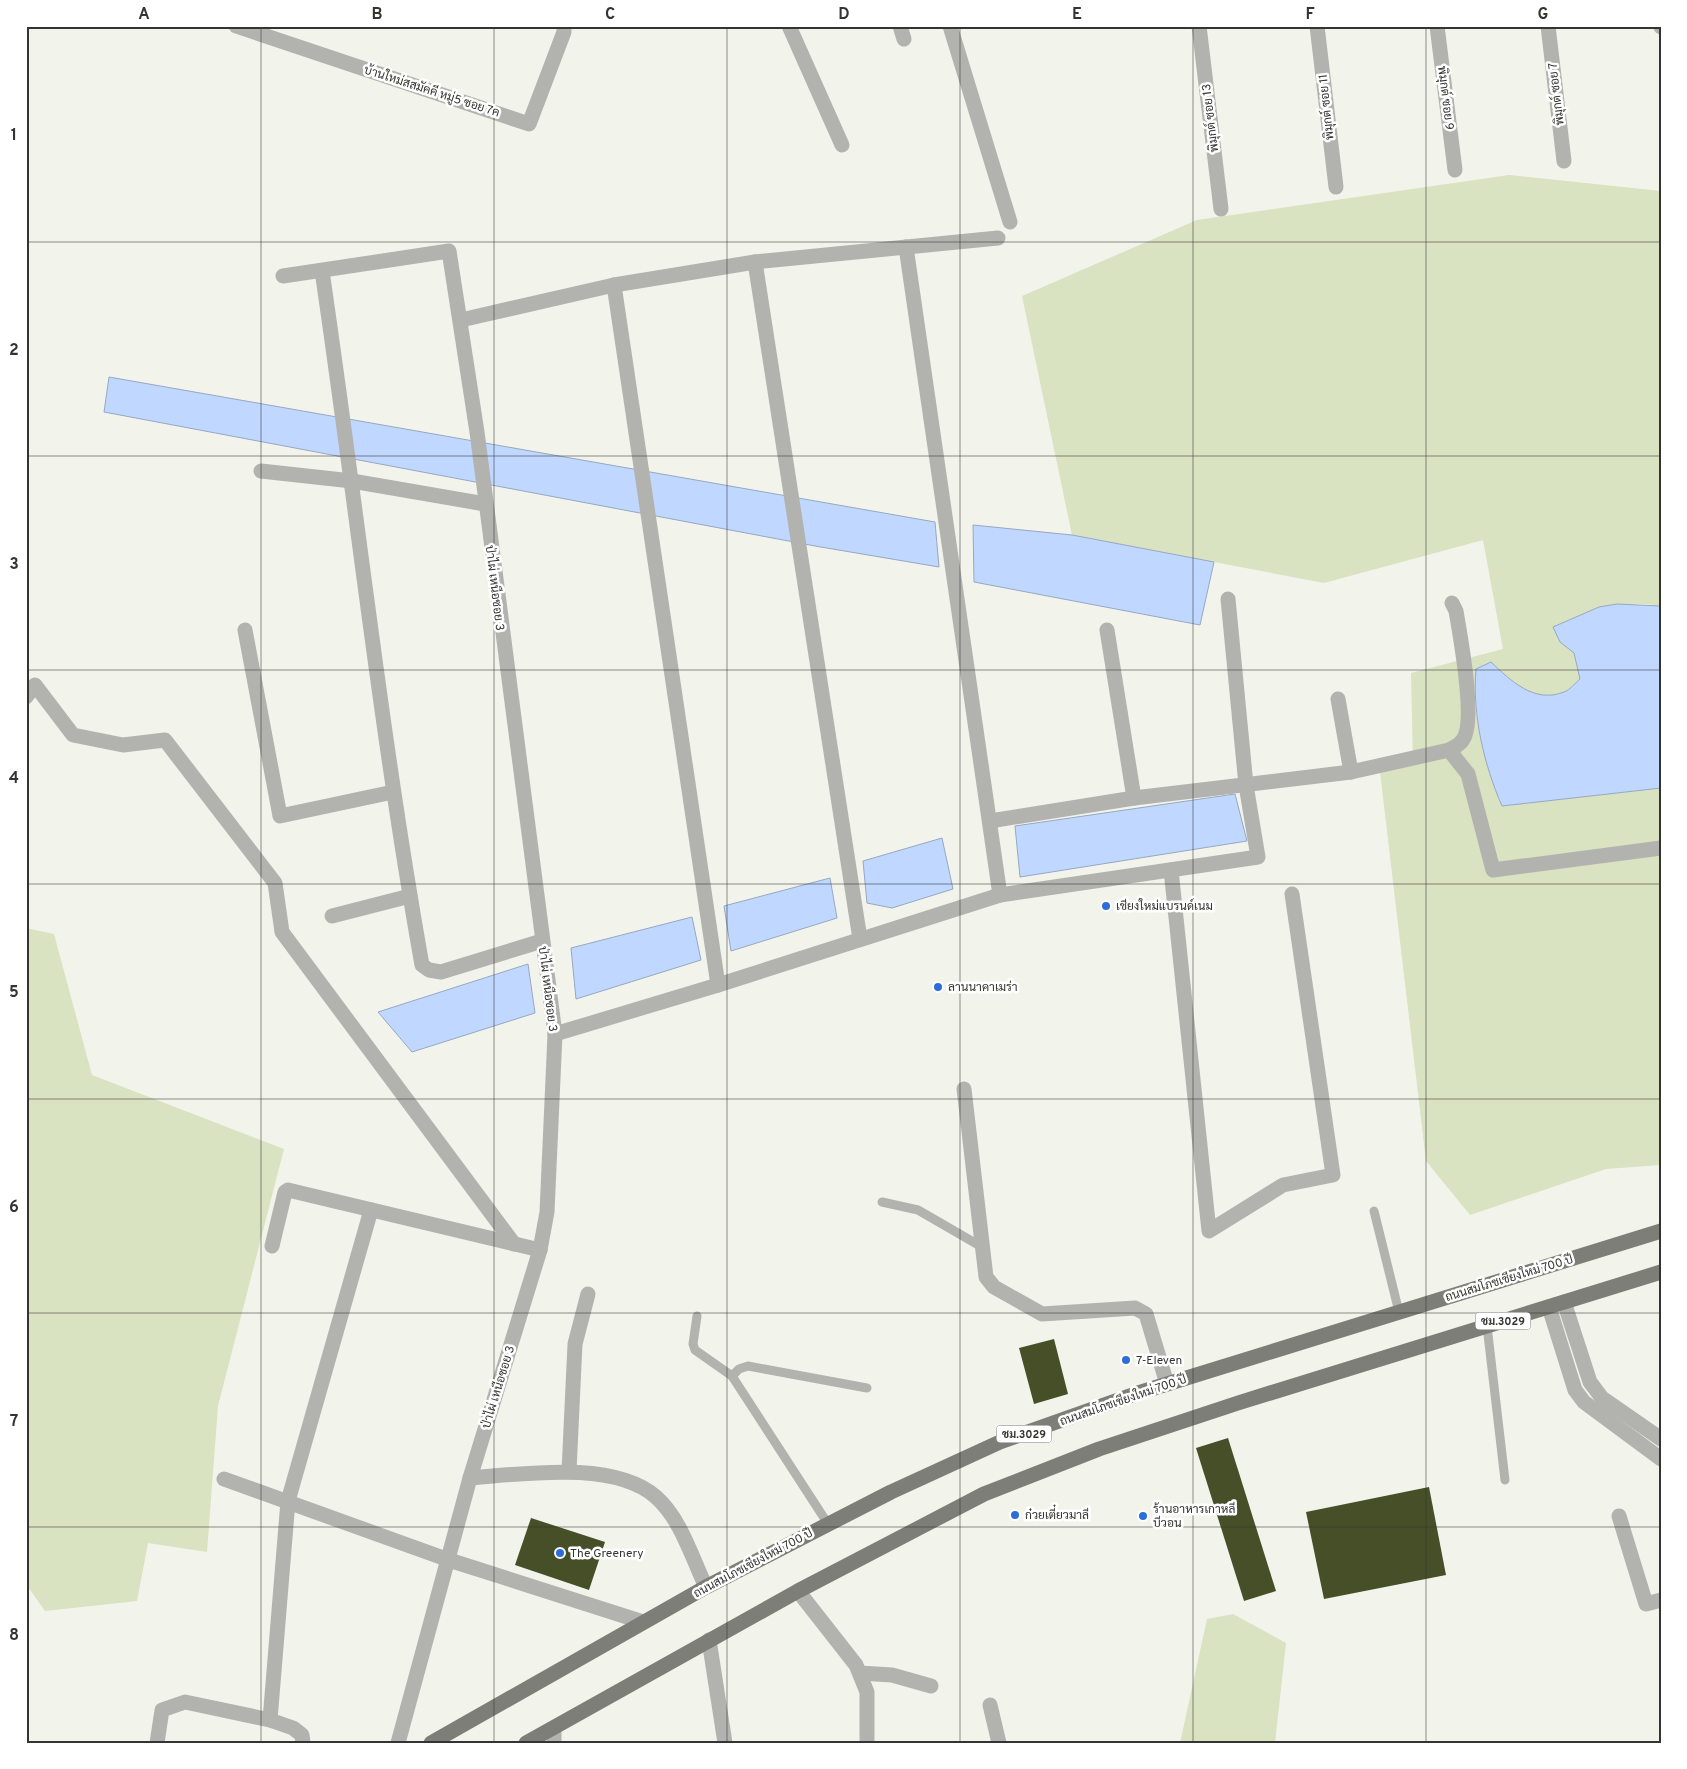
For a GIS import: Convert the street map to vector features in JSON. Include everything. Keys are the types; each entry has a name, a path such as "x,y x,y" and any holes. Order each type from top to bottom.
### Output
{"main road":[{"name":"ถนนสมโภชเชียงใหม่ 700 ปี","path":"431,1743 706,1587 828,1524 1000,1442 1167,1384 1661,1231"},
{"name":"ชม.3029","path":"526,1743 554,1736 709,1640 798,1591 984,1494 1090,1453 1238,1403 1661,1272"}],"street":[{"name":"บ้านใหม่สสมัคคี หมู่5 ซอย 7ค","path":"236,26 530,124 564,32 564,26"},
{"path":"789,26 842,145"},
{"path":"950,26 1010,222"},
{"name":"พิมุกต์ ซอย 13","path":"1199,26 1221,209"},
{"name":"พิมุกต์ ซอย 11","path":"1317,26 1336,188"},
{"name":"พิมุกต์ ซอย 9","path":"1437,26 1455,170"},
{"name":"พิมุกต์ ซอย 7","path":"1548,26 1564,161"},
{"path":"461,320 614,285 755,262 998,238"},
{"path":"906,248 1000,895"},
{"name":"ป่าไผ่ เหนือซอย 3","path":"322,271 449,251 477,432 554,1034 547,1212 540,1250 470,1478 398,1743"},
{"path":"755,262 860,939"},
{"path":"283,276 322,271 342,405 393,792 422,965 429,970 441,972 542,941"},
{"path":"614,285 642,461 718,985"},
{"path":"261,471 352,481 485,504"},
{"path":"554,1034 718,985 1000,895 1258,857 1246,785 1228,599"},
{"path":"990,821 1134,798 1351,772 1449,750 1463,741 1467,730 1466,668 1456,611 1452,604"},
{"path":"245,630 280,816 393,792"},
{"path":"1107,630 1134,798"},
{"path":"29,688 73,735 123,745 165,740 275,883 282,932 514,1244"},
{"path":"1338,699 1351,772"},
{"path":"1449,750 1468,774 1493,870 1661,848"},
{"path":"1170,870 1209,1232 1283,1185 1332,1175 1292,894"},
{"path":"332,916 410,896"},
{"path":"964,1089 986,1277 994,1287 1042,1314 1135,1308 1143,1310 1146,1314 1167,1384"},
{"path":"272,1246 285,1192 288,1190 540,1250"},
{"path":"270,1720 288,1501 371,1210"},
{"path":"569,1471 575,1344 588,1294"},
{"path":"1564,1302 1590,1382 1602,1398 1661,1440"},
{"path":"1549,1307 1576,1390 1584,1402 1661,1459"},
{"path":"470,1478 569,1471 628,1481 656,1497 678,1526 706,1587"},
{"path":"224,1478 449,1560 643,1622"},
{"path":"1619,1516 1646,1604 1661,1600"},
{"path":"798,1591 856,1665 860,1673 867,1692 867,1743"},
{"path":"709,1640 725,1743"},
{"path":"860,1673 892,1675 931,1686"},
{"path":"157,1743 162,1710 185,1702 270,1720 293,1728 302,1735 303,1743"},
{"path":"990,1705 999,1743"}],"lane":[{"path":"882,1202 918,1210 982,1247"},
{"path":"1374,1211 1399,1312"},
{"path":"697,1316 695,1350 732,1376 828,1524"},
{"path":"1487,1326 1505,1480"},
{"path":"732,1376 739,1369 748,1366 867,1388"}],"green space":[{"path":"1509,175 1661,191 1661,606 1632,604 1605,607 1553,627 1560,642 1574,653 1580,679 1566,691 1553,695 1533,693 1515,683 1491,662 1477,682 1474,695 1478,726 1493,782 1502,806 1661,788 1661,1165 1606,1169 1470,1215 1426,1161 1380,772 1413,765 1411,673 1503,649 1483,540 1324,583 1072,535 1022,296 1197,220"},
{"path":"26,928 54,934 92,1075 284,1149 218,1406 207,1552 148,1543 137,1601 45,1611 26,1584"},
{"path":"1233,1614 1286,1643 1275,1743 1180,1743 1207,1619"}],"water":[{"path":"109,377 935,522 939,567 815,546 104,412"},
{"path":"973,525 1072,535 1214,562 1200,625 974,582"},
{"path":"1617,604 1661,606 1661,788 1502,806 1490,774 1481,739 1476,704 1476,669 1491,662 1515,683 1533,693 1553,695 1566,691 1580,679 1574,653 1560,642 1553,627 1599,607"},
{"path":"1235,794 1247,841 1020,877 1015,826"},
{"path":"942,838 953,889 892,908 867,903 863,861"},
{"path":"830,878 837,918 731,951 724,906"},
{"path":"692,917 701,960 576,999 571,948"},
{"path":"528,964 535,1013 412,1052 378,1012"}],"building":[{"path":"1054,1339 1068,1394 1034,1404 1019,1348"},
{"path":"1228,1438 1276,1591 1244,1601 1196,1448"},
{"path":"1429,1487 1446,1575 1324,1599 1306,1512"},
{"name":"The Greenery","path":"531,1518 605,1542 589,1590 515,1565"}],"place":[{"name":"เชียงใหม่แบรนด์เนม","path":"1106,906"},
{"name":"ลานนาคาเมร่า","path":"938,987"},
{"name":"7-Eleven","path":"1126,1360"},
{"name":"ก๋วยเตี๋ยวมาลี","path":"1015,1515"},
{"name":"ร้านอาหารเกาหลี บีวอน","path":"1143,1516"},
{"name":"The Greenery","path":"560,1553"}]}
